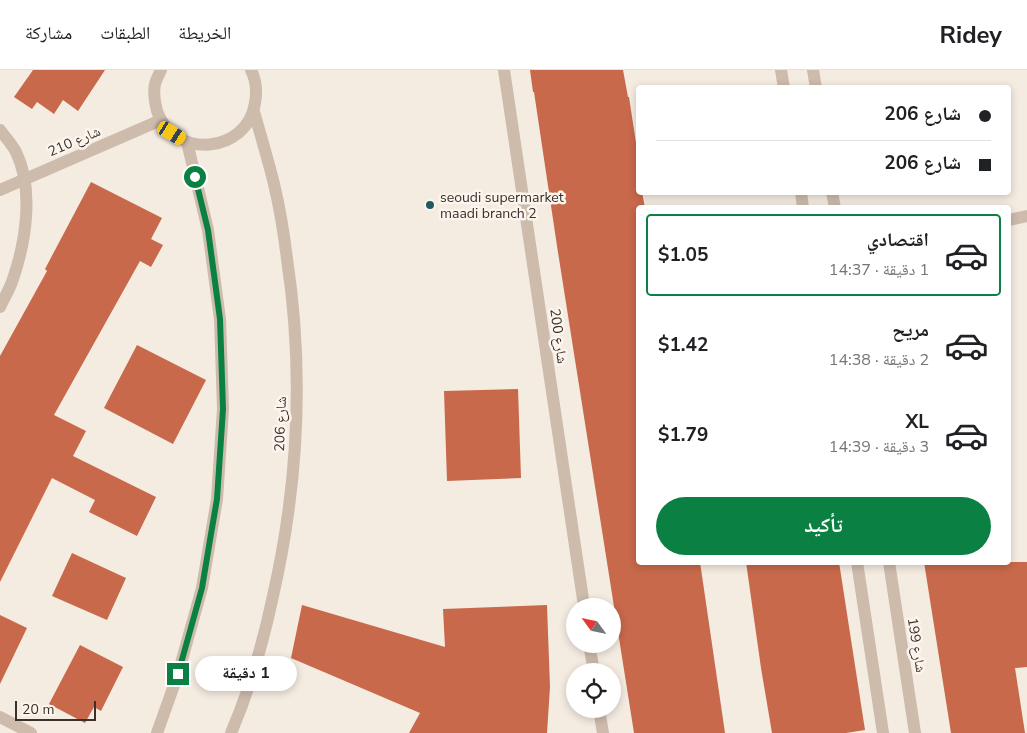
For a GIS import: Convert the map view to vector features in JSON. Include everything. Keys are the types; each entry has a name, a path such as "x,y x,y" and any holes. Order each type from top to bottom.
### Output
{"street":[{"path":"161,70 155,84 155,103 161,120 172,133 187,142 207,145 226,141 243,129 254,112 257,91 253,71"},
{"name":"شارع 200","path":"504,70 583,598"},
{"path":"781,70 784,85"},
{"path":"813,70 816,85"},
{"name":"شارع 206","path":"231,733 243,706 265,634 282,560 292,485 297,410 295,334 288,259 274,185 254,112"},
{"name":"شارع 210","path":"0,190 161,120"},
{"path":"0,130 15,152 25,179 26,213 22,248 13,281 0,307"},
{"path":"157,733 178,674 202,588 217,499 223,409 220,319 208,230 187,142"},
{"path":"1011,220 1027,216"},
{"path":"857,565 883,733"},
{"name":"شارع 199","path":"889,565 915,733"},
{"path":"0,717 31,733"},
{"path":"600,718 603,733"}],"building":[{"path":"33,70 105,70 78,111 63,100 54,114 37,102 32,109 14,97"},
{"path":"530,70 623,70 636,143 636,195 643,195 644,205 636,205 636,565 700,565 725,733 634,733 621,651 621,598 613,598"},
{"path":"91,182 162,218 151,239 163,245 151,267 140,261 54,415 86,431 73,456 156,497 137,536 89,512 95,500 52,478 0,582 0,356 47,271 45,269"},
{"path":"137,345 206,380 173,444 104,408"},
{"path":"518,389 521,478 447,481 444,391"},
{"path":"72,553 126,578 107,620 52,596"},
{"path":"1011,562 1027,562 1027,667 1015,668 1025,733 951,733 924,565 1011,565"},
{"path":"746,565 839,565 865,730 846,733 772,733"},
{"path":"302,605 445,647 443,609 547,605 550,687 547,733 409,733 420,713 291,658"},
{"path":"0,615 27,628 0,684"},
{"path":"80,645 123,667 101,711 94,707 85,723 49,704"}],"place":[{"name":"seoudi supermarket maadi branch 2","path":"430,205"}],"route":[{"path":"178,674 202,588 217,499 223,409 220,319 208,230 195,177"}]}
